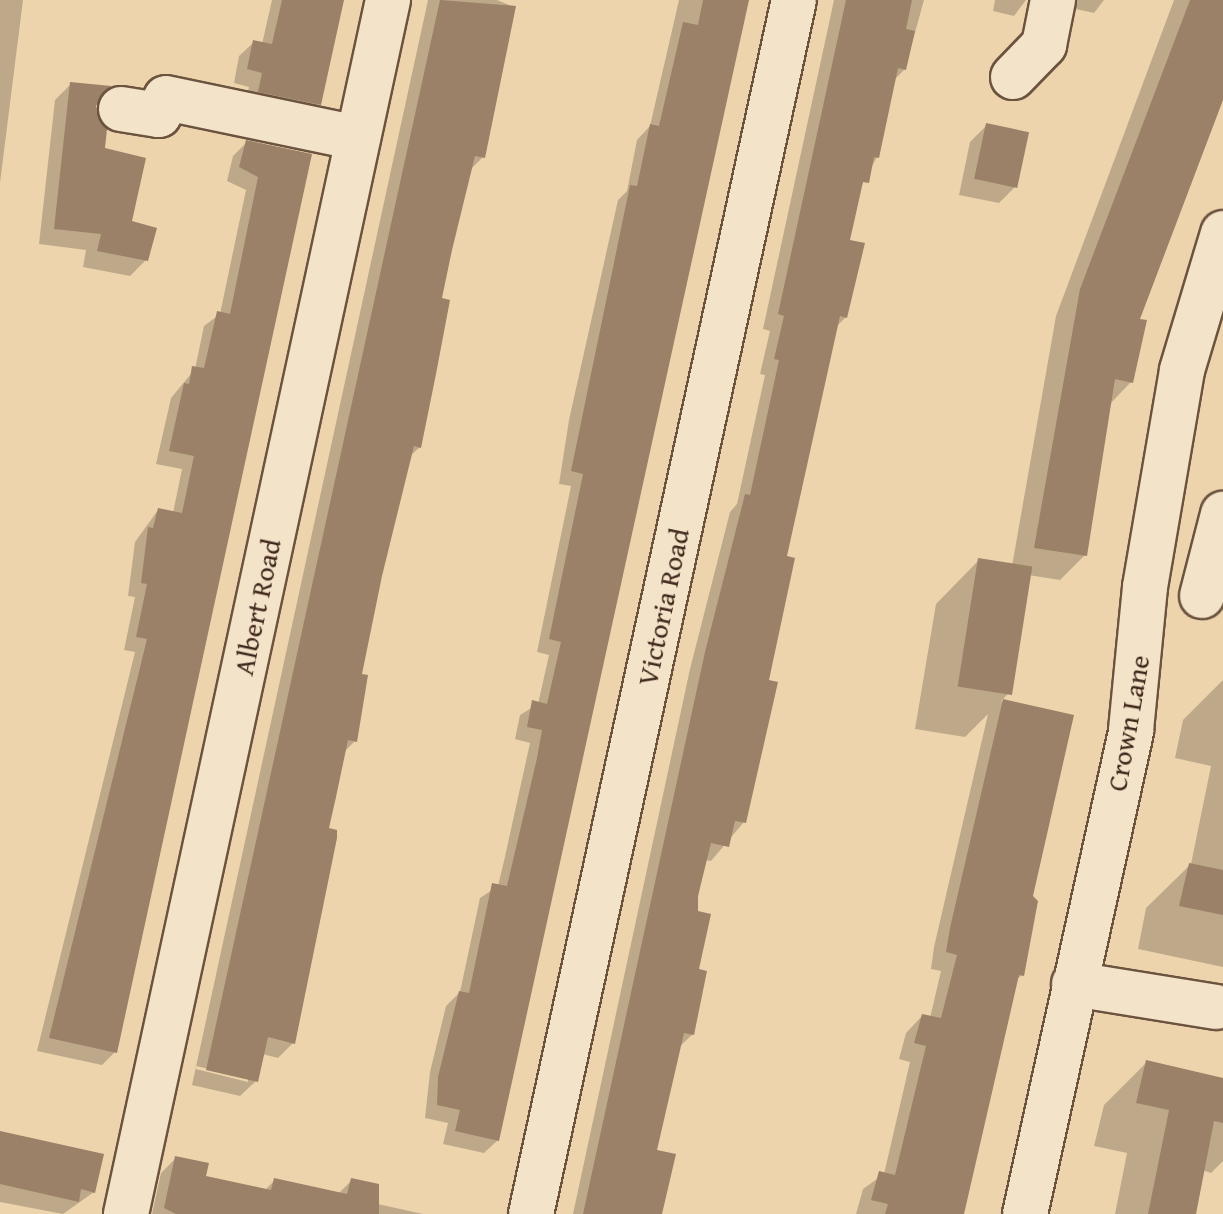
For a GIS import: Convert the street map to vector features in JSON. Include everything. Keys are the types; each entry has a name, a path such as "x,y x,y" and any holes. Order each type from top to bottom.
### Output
{"street":[{"name":"Albert Road","path":"126,1214 388,0"},
{"name":"Victoria Road","path":"531,1214 794,0"},
{"path":"1013,77 1044,45 1053,0"},
{"path":"121,109 159,115 166,98 358,138"},
{"name":"Crown Lane","path":"1025,1214 1136,705 1145,587 1182,370 1223,233"},
{"path":"1145,587 1212,599 1223,514"},
{"path":"1074,984 1216,1007"}],"building":[{"path":"282,0 344,0 321,105 258,92 262,73 247,69 253,40 272,44"},
{"path":"440,0 516,6 485,158 475,156 452,250 442,298 450,300 421,448 414,446 382,576 362,674 368,675 357,742 348,740 329,828 337,830 337,838 295,1044 268,1037 258,1082 206,1070"},
{"path":"703,0 749,0 499,1141 455,1131 460,1110 437,1105 438,1077 459,991 469,993 492,883 507,886 537,758 542,730 527,727 532,700 547,704 561,642 549,639 583,474 571,471 630,185 637,186 650,124 659,126 683,22 698,25"},
{"path":"846,0 912,0 906,29 915,31 906,70 898,68 879,158 874,157 869,183 863,182 850,240 865,243 847,318 840,316 787,556 795,558 769,680 778,682 746,823 735,821 729,847 711,843 698,896 698,911 711,914 699,969 707,971 694,1035 684,1033 657,1150 676,1154 662,1214 583,1214 705,652 745,494 750,495 779,360 774,359 784,316 778,314"},
{"path":"1190,0 1223,0 1223,100 1140,319 1147,320 1133,383 1115,379 1087,556 1034,548 1080,289"},
{"path":"70,82 111,86 96,106 107,129 105,148 146,158 132,221 157,228 148,261 97,251 101,234 54,229"},
{"path":"986,123 1029,132 1017,188 974,179"},
{"path":"246,140 312,154 117,1053 49,1038 147,639 136,637 147,584 141,583 148,527 153,528 158,508 182,513 194,456 169,451 184,383 189,384 192,366 204,368 217,311 230,314 258,177 239,167"},
{"path":"978,558 1032,567 1012,695 958,686"},
{"path":"1003,699 1074,715 1033,896 1038,901 1024,976 1019,975 964,1214 885,1214 888,1204 871,1200 879,1171 895,1175 926,1046 914,1043 922,1014 941,1018 957,955 946,952 950,928"},
{"path":"1189,863 1223,870 1223,915 1179,906"},
{"path":"1146,1060 1223,1078 1223,1123 1214,1121 1196,1214 1148,1214 1169,1110 1136,1103"},
{"path":"0,1131 104,1154 95,1193 81,1189 79,1202 0,1184"},
{"path":"175,1156 209,1163 206,1176 271,1190 274,1178 347,1194 351,1178 379,1184 379,1214 176,1214 164,1208"}]}
